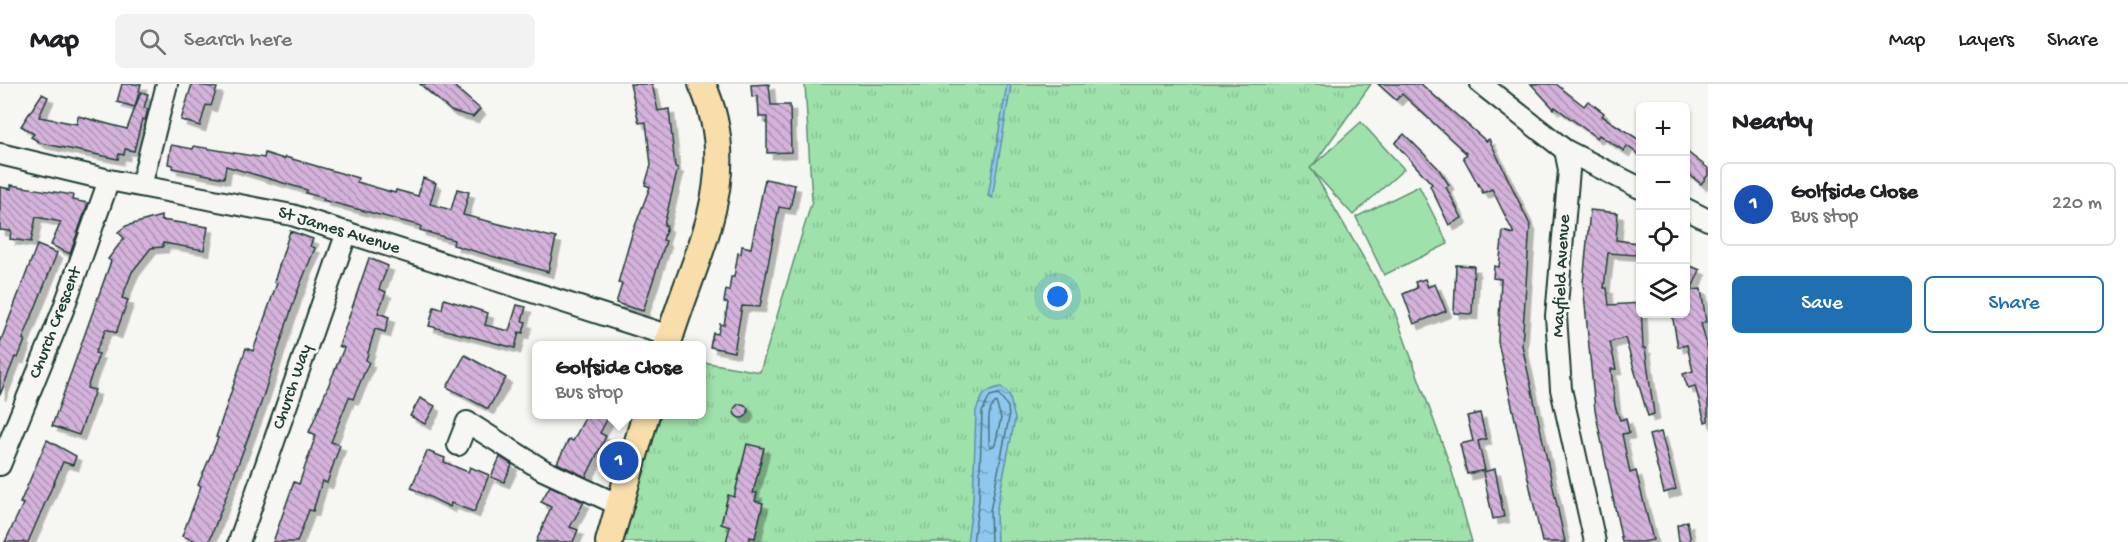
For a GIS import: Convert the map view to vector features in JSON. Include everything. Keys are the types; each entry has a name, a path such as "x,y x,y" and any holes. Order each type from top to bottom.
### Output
{"main road":[{"path":"668,341 715,207 718,165 714,109 702,84"},
{"path":"609,542 645,419"}],"street":[{"path":"141,186 168,84"},
{"path":"1481,84 1565,150 1636,186"},
{"name":"Mayfield Avenue","path":"1565,150 1569,170 1556,316 1557,340 1561,389 1595,542"},
{"name":"St James Avenue","path":"0,154 110,180 292,214 668,341"},
{"name":"Church Crescent","path":"0,465 63,310 110,180"},
{"path":"1688,210 1708,220"},
{"name":"Church Way","path":"239,542 347,232"},
{"path":"458,445 467,422 543,470 619,505"}],"green space":[{"path":"805,84 1371,84 1311,168 1394,310 1451,468 1472,542 618,542 654,419 706,419 706,363 760,372 812,201"},
{"path":"1361,122 1404,169 1353,215 1310,168"},
{"path":"1419,186 1448,244 1384,275 1356,217"}],"water":[{"path":"1007,84 1011,85 992,198 988,196"},
{"path":"1001,387 1009,394 1015,419 996,512 997,542 967,542 973,500 976,411 984,394"}],"building":[{"path":"122,84 141,84 135,107 117,102"},
{"path":"192,84 217,88 211,106 206,105 200,126 181,120"},
{"path":"420,84 455,84 456,88 480,109 473,117 451,111"},
{"path":"630,84 652,84 658,111 669,109 675,167 678,168 664,225 667,226 663,240 666,241 643,311 616,303 622,284 618,283 632,234 650,187 645,185 651,165 646,122 639,123"},
{"path":"769,84 771,105 790,105 791,152 767,153 767,117 759,117 758,96 752,97 751,85"},
{"path":"1378,84 1421,84 1486,141 1489,139 1530,225 1522,345 1565,542 1542,542 1498,342 1501,279 1493,278 1494,266 1499,267 1503,231 1514,234 1492,189 1483,193 1463,157 1467,154 1402,94 1396,100"},
{"path":"1531,84 1556,84 1584,106 1588,101 1604,113 1602,116 1636,138 1636,152 1627,146 1624,151 1599,135 1597,138 1555,107 1554,109"},
{"path":"141,92 148,94 144,108 148,109 145,120 142,119 134,151 125,149 124,155 119,154 118,159 41,143 31,137 34,134 21,126 42,94 48,97 39,117 77,124 78,116 127,129"},
{"path":"1404,134 1438,168 1449,185 1446,187 1462,218 1449,225 1430,186 1432,184 1395,143"},
{"path":"171,145 193,149 194,146 264,158 265,153 284,159 285,157 358,178 357,182 395,193 396,190 418,196 423,178 436,183 430,204 451,210 457,189 469,192 463,215 556,238 548,272 453,245 454,240 420,230 421,226 323,200 324,198 306,193 307,190 226,166 224,178 172,168 173,165 168,164"},
{"path":"1690,154 1708,168 1708,175 1701,184 1690,175"},
{"path":"765,179 795,185 790,209 779,207 760,307 742,306 734,352 710,347 713,333 718,334 720,324 724,325 728,303 724,302 726,290 729,291 731,277 734,277 738,253 741,254 742,246 751,248"},
{"path":"11,185 73,195 72,200 88,203 70,254 51,245 61,222 36,217 31,242 10,239 11,231 0,230 0,187 11,189"},
{"path":"1590,210 1618,213 1616,240 1636,243 1636,255 1608,253 1604,288 1607,288 1609,305 1636,303 1636,318 1642,318 1643,348 1645,348 1654,414 1648,416 1625,338 1610,342 1616,369 1611,369 1615,406 1620,420 1626,418 1629,433 1622,434 1630,473 1636,471 1653,540 1622,542 1595,410 1583,283"},
{"path":"161,216 161,220 208,227 204,250 163,243 163,247 151,248 132,272 122,298 128,300 116,333 106,329 95,353 99,354 87,388 95,390 79,435 52,426 111,261 108,259 124,238 118,232 126,226"},
{"path":"290,231 313,239 310,246 315,248 296,295 261,403 209,542 199,542 182,536 201,486 198,485 218,438 216,437 246,348 253,351 277,283 274,282"},
{"path":"37,245 57,253 23,339 25,340 18,358 15,357 0,395 0,343"},
{"path":"369,258 388,266 379,289 386,292 378,313 389,317 385,332 375,329 366,360 369,362 353,399 349,397 331,442 340,445 327,483 322,481 313,511 309,510 297,542 273,542 294,482 299,484 316,435 309,432 344,348 339,346"},
{"path":"1456,265 1474,266 1472,314 1454,313"},
{"path":"1690,266 1700,270 1691,290 1701,289 1706,322 1701,323 1708,350 1708,421 1705,422 1695,386 1688,388 1683,374 1693,371 1687,345 1678,347 1673,318 1690,318"},
{"path":"1425,279 1428,287 1435,284 1446,311 1414,324 1403,294 1417,288 1415,282"},
{"path":"444,299 488,313 485,325 509,331 517,305 526,307 522,321 526,322 523,333 519,332 515,348 429,326 434,307 442,309"},
{"path":"465,355 506,378 488,409 447,387"},
{"path":"420,398 435,406 425,424 410,416"},
{"path":"741,404 746,406 748,411 746,416 741,418 736,416 734,411 736,406"},
{"path":"1480,413 1486,439 1478,441 1485,470 1467,474 1460,444 1473,441 1467,416"},
{"path":"584,419 607,419 600,433 606,436 586,477 557,463 569,439 573,441"},
{"path":"1661,432 1676,489 1664,493 1649,435"},
{"path":"47,440 76,456 73,465 63,462 28,542 5,542 23,504 20,503"},
{"path":"747,444 764,448 753,493 757,493 755,501 763,503 755,538 750,537 749,542 726,542 730,527 721,524 728,495 734,497"},
{"path":"427,451 445,458 444,462 468,472 470,467 489,475 474,512 451,503 450,507 411,488"},
{"path":"500,457 512,465 504,482 491,477"},
{"path":"1495,469 1504,517 1493,519 1483,472"},
{"path":"550,486 584,502 570,527 578,530 573,542 536,542 551,507 541,502"},
{"path":"1687,521 1691,542 1679,542 1677,525"}],"place":[{"name":"Golfside Close","path":"619,461"}]}
